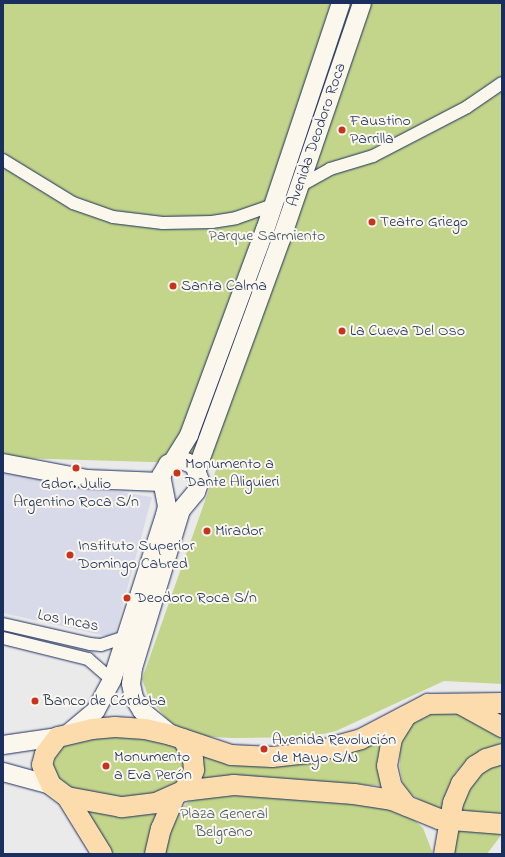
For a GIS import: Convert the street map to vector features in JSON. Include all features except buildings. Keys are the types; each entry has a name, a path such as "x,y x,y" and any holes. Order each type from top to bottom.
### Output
{"main road":[{"name":"Avenida Deodoro Roca","path":"64,735 96,710 112,680 165,515 167,506 162,486 163,469 173,461 189,435 273,206 341,3"},
{"name":"Avenida Deodoro Roca","path":"177,737 142,711 134,698 132,676 181,510 192,496 200,481 198,469 362,3"},
{"path":"173,461 184,460 198,469"},
{"path":"3,463 86,479 162,486 177,499 192,496"},
{"path":"3,745 115,726 145,729 177,737 231,755 272,757 311,753 347,744 428,704 455,702 502,703"},
{"path":"455,702 482,714 502,727"},
{"path":"406,716 392,738 387,766 392,787 407,806"},
{"path":"51,785 44,772 42,759 64,735"},
{"path":"156,854 161,829 179,794 190,781 194,766 192,754 177,737"},
{"path":"444,854 453,803 466,774 486,759 502,754"},
{"path":"3,772 51,785 67,797 102,854"},
{"path":"67,797 121,807 156,803 179,794 216,785 242,785 368,795 407,806 428,816 450,821 502,824"}],"street":[{"path":"3,160 73,203 113,217 163,223 212,222 236,218 273,206 298,186 330,169 373,156 467,107 502,83"},
{"name":"Los Incas","path":"3,624 90,644 101,645 125,637"},
{"name":"Los Incas","path":"3,638 88,659 112,680"}],"shaded area":[{"name":"Instituto Superior Domingo Cabred","path":"3,473 152,497 114,638 3,613"}],"green space":[{"name":"Parque Sarmiento","path":"3,3 502,3 502,684 444,681 336,731 310,737 232,738 196,736 184,733 166,718 148,696 142,679 218,464 16,458 3,453"},
{"path":"445,706 502,736 502,746 472,757 456,772 445,809 429,806 411,794 403,784 400,768 400,746 410,726 421,712"},
{"path":"388,732 386,786 219,776 202,780 201,752 220,759"},
{"path":"136,736 174,744 185,763 181,781 165,793 126,798 78,793 61,783 53,766 57,751 87,737"},
{"path":"502,764 502,815 457,813 467,788 482,768"},
{"name":"Plaza General Belgrano","path":"216,792 372,805 387,809 414,820 423,828 433,854 162,854 174,816 188,802"},
{"path":"77,806 104,814 124,815 165,806 150,854 107,854"},
{"path":"458,828 502,831 502,834 487,854 451,854"}],"place":[{"name":"Faustino Parrilla","path":"342,130"},
{"name":"Teatro Griego","path":"372,222"},
{"name":"Santa Calma","path":"173,286"},
{"name":"La Cueva Del Oso","path":"342,331"},
{"name":"Gdor. Julio Argentino Roca S/n","path":"76,468"},
{"name":"Monumento a Dante Aliguieri","path":"177,473"},
{"name":"Mirador","path":"207,531"},
{"name":"Instituto Superior Domingo Cabred","path":"70,555"},
{"name":"Deodoro Roca S/n","path":"127,598"},
{"name":"Banco de Córdoba","path":"35,701"},
{"name":"Avenida Revolución de Mayo S/N","path":"264,749"},
{"name":"Monumento a Eva Perón","path":"106,766"}]}
